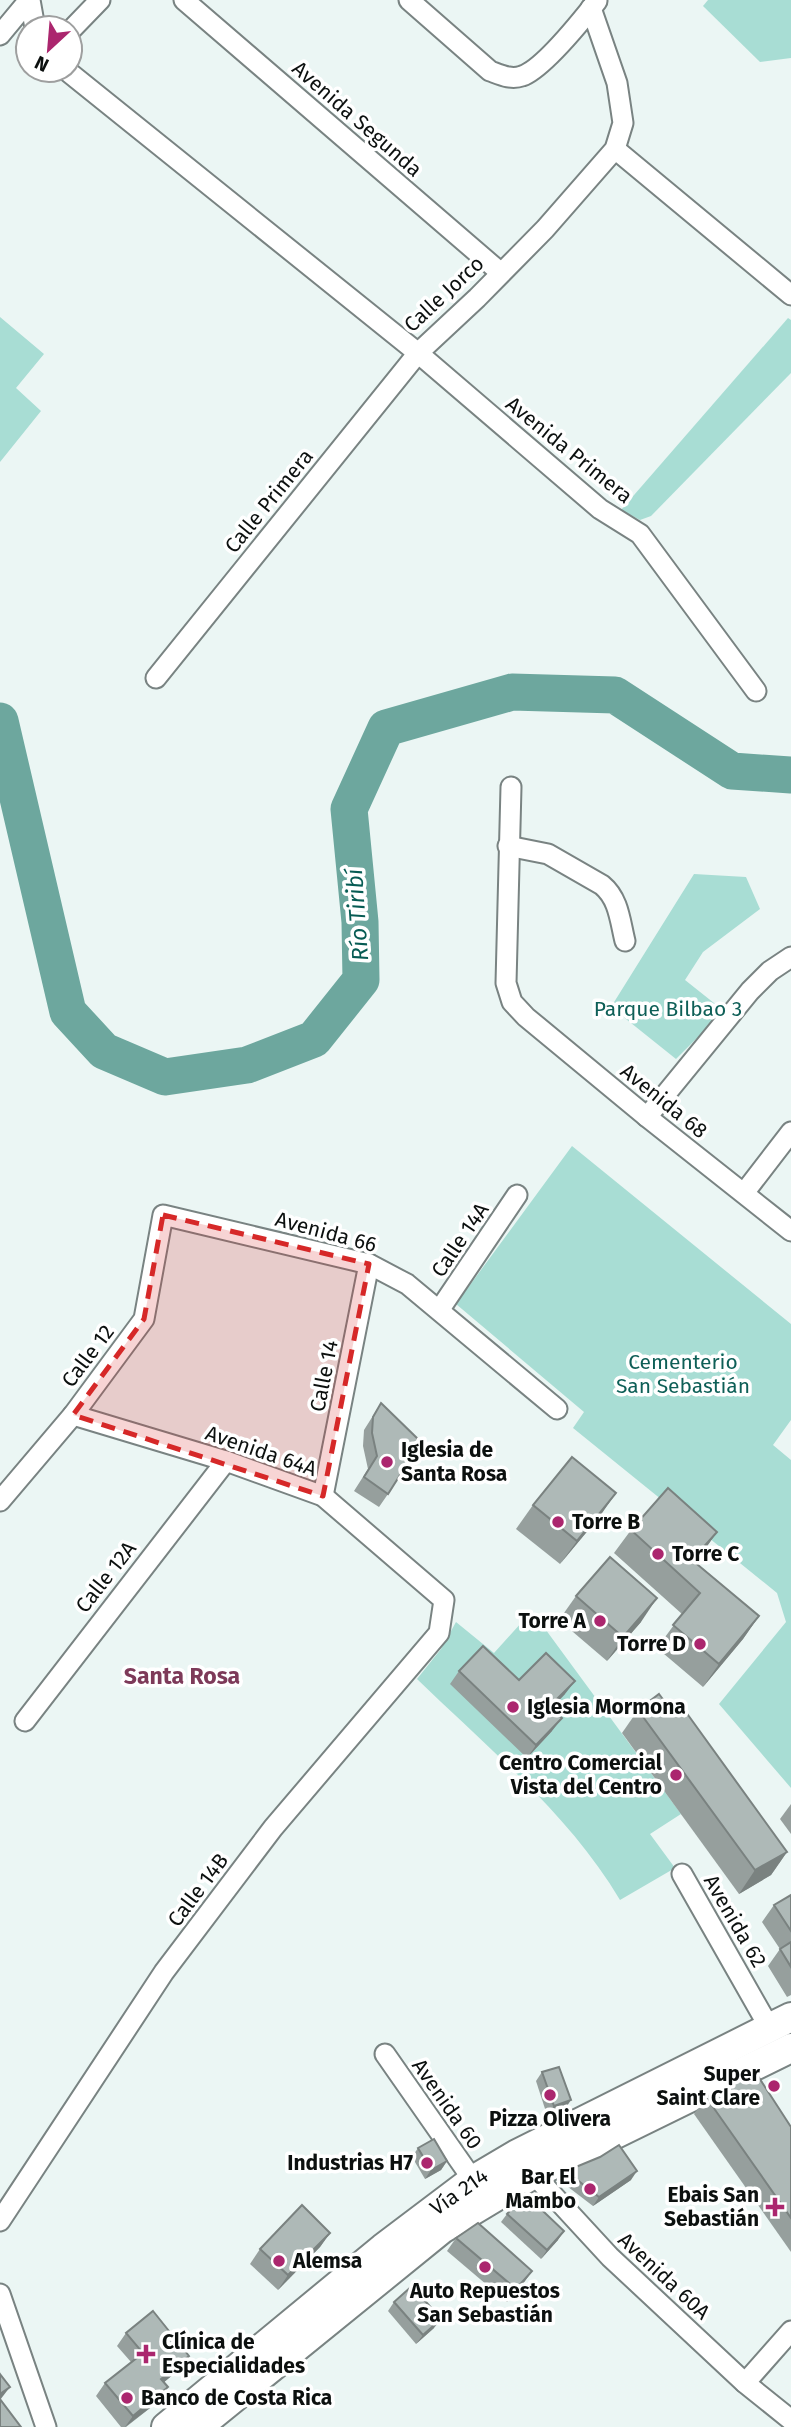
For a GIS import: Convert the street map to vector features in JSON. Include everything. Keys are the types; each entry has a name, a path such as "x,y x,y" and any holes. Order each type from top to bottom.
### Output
{"main road":[{"name":"Vía 214","path":"166,2427 207,2419 525,2164 780,2022"},
{"name":"Vía 214","path":"207,2419 383,2248 473,2180 525,2164 791,2048"}],"street":[{"path":"0,35 30,0"},
{"path":"84,17 100,0"},
{"name":"Avenida Segunda","path":"184,0 500,273"},
{"path":"409,0 491,71 506,78 522,76 539,66 594,4"},
{"name":"Calle Jorco","path":"83,84 418,353 545,229 615,149 623,123 617,83 594,4"},
{"path":"615,149 791,295"},
{"name":"Calle Primera","path":"156,678 418,353"},
{"name":"Avenida Primera","path":"418,353 600,509 640,534 756,691"},
{"path":"511,787 508,846 548,854 603,885 615,901 625,941"},
{"name":"Avenida 68","path":"508,846 506,983 512,1002 526,1017 647,1117 791,1231"},
{"path":"647,1117 750,991 770,971 791,957"},
{"path":"744,1194 791,1132"},
{"name":"Calle 14A","path":"440,1310 517,1195"},
{"name":"Avenida 66","path":"163,1215 369,1264 407,1284 556,1409"},
{"name":"Calle 12","path":"0,1502 73,1415 144,1319 163,1215"},
{"name":"Calle 14","path":"323,1496 369,1264"},
{"name":"Avenida 64A","path":"73,1415 226,1461 323,1496 443,1600"},
{"name":"Calle 12A","path":"25,1721 226,1461"},
{"name":"Calle 14B","path":"0,2221 173,1961 273,1828 439,1633 443,1600"},
{"name":"Avenida 62","path":"682,1874 780,2022"},
{"name":"Avenida 60","path":"384,2054 473,2180"},
{"name":"Avenida 60A","path":"525,2164 610,2257 746,2383 791,2420"},
{"path":"0,2294 47,2427"},
{"path":"746,2383 791,2331"}],"highlighted area":[{"path":"163,1215 369,1264 323,1496 73,1415 144,1319"}],"green space":[{"path":"708,0 791,0 791,58 760,62 703,6"},
{"path":"0,317 44,354 16,388 41,411 0,462"},
{"path":"788,318 791,320 791,373 651,516 640,520 621,510"},
{"name":"Parque Bilbao 3","path":"694,874 746,877 760,909 703,952 685,980 724,1011 676,1059 611,1007"},
{"name":"Cementerio San Sebastián","path":"572,1146 791,1324 791,1420 773,1445 791,1460 791,1788 719,1704 786,1622 777,1593 573,1428 584,1412 456,1304"},
{"path":"532,1611 681,1814 650,1834 675,1868 620,1900 600,1869 552,1810 417,1679 441,1649 456,1622 494,1653"}],"building":[{"name":"Iglesia de Santa Rosa","path":"381,1403 421,1442 388,1494 364,1477 377,1456 372,1433 373,1417"},
{"path":"572,1457 616,1493 577,1541 533,1505"},
{"path":"668,1488 717,1532 692,1560 759,1616 719,1664 673,1625 700,1593 631,1530"},
{"path":"610,1557 657,1598 623,1637 576,1596"},
{"name":"Iglesia Mormona","path":"483,1646 519,1680 546,1653 575,1681 549,1707 562,1718 536,1745 459,1671"},
{"path":"659,1694 674,1714 683,1708 787,1852 755,1870 638,1710"},
{"path":"791,1895 791,1931 774,1905"},
{"path":"791,1942 791,1967 780,1949"},
{"path":"559,2067 571,2100 554,2106 542,2072"},
{"path":"756,2073 791,2127 791,2218 706,2097"},
{"path":"434,2139 447,2161 431,2170 418,2148"},
{"path":"619,2145 637,2171 599,2197 566,2171 600,2157"},
{"path":"525,2194 564,2231 547,2250 507,2214"},
{"path":"302,2205 330,2233 288,2275 260,2249"},
{"path":"478,2223 532,2271 516,2289 456,2238"},
{"path":"412,2286 441,2319 423,2335 394,2302"},
{"path":"153,2311 189,2356 161,2379 168,2387 133,2416 105,2383 143,2353 126,2333"},
{"path":"0,2374 10,2387 0,2394"},
{"path":"0,2399 21,2427 0,2427"}],"waterway":[{"name":"Río Tiribí","path":"0,721 68,1012 104,1051 165,1077 247,1065 314,1039 361,980 360,922 349,809 386,728 512,692 615,695 732,771 791,775"}],"place":[{"name":"Iglesia de Santa Rosa","path":"387,1462"},
{"name":"Torre B","path":"558,1522"},
{"name":"Torre C","path":"658,1554"},
{"name":"Torre A","path":"600,1621"},
{"name":"Torre D","path":"700,1644"},
{"name":"Iglesia Mormona","path":"513,1707"},
{"name":"Centro Comercial Vista del Centro","path":"676,1775"},
{"name":"Super Saint Clare","path":"774,2086"},
{"name":"Pizza Olivera","path":"550,2095"},
{"name":"Industrias H7","path":"427,2163"},
{"name":"Bar El Mambo","path":"590,2189"},
{"name":"Ebais San Sebastián","path":"775,2207"},
{"name":"Alemsa","path":"279,2261"},
{"name":"Auto Repuestos San Sebastián","path":"485,2267"},
{"name":"Clínica de Especialidades","path":"146,2354"},
{"name":"Banco de Costa Rica","path":"127,2398"}],"district":[{"name":"Santa Rosa","path":"182,1676"}]}
